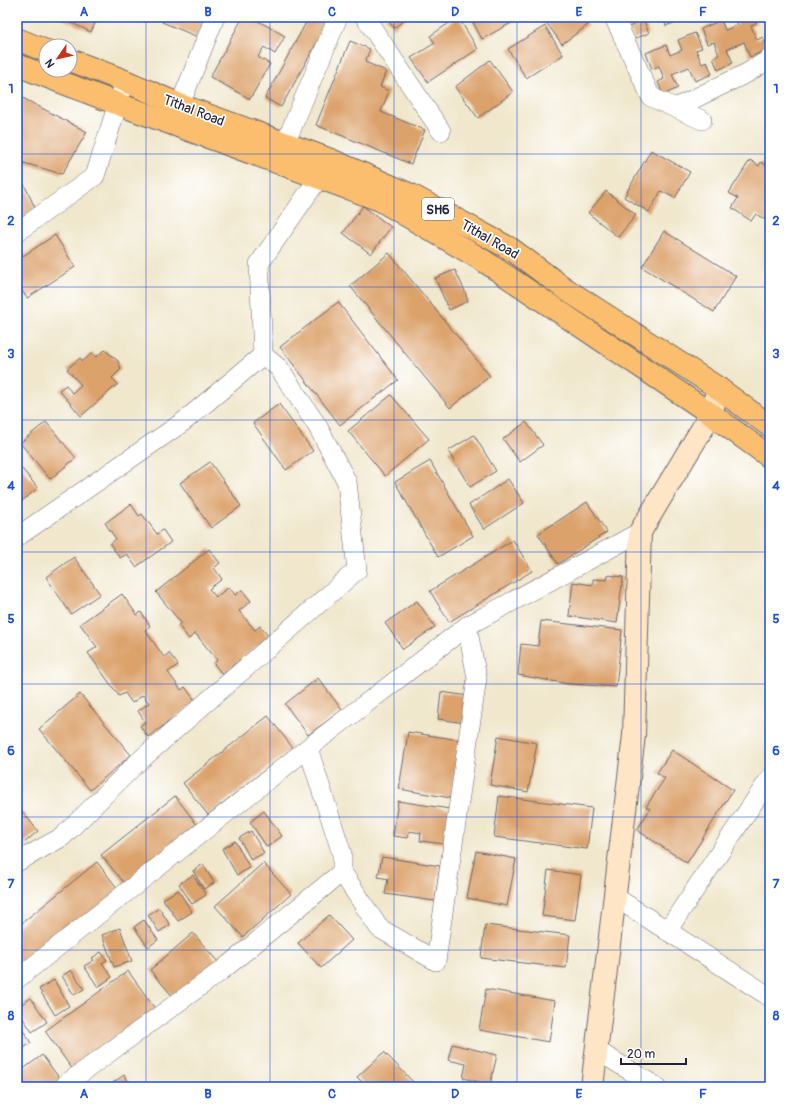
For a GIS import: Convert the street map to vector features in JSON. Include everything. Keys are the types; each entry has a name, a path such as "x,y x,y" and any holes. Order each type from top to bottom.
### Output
{"main road":[{"path":"17,39 38,48"},
{"name":"Tithal Road","path":"78,63 125,81 180,105 285,144 325,168 412,195 511,249 564,288 718,388 770,426"},
{"path":"17,65 118,104 325,168 484,261 711,414 770,457"}],"street":[{"path":"180,105 215,17"},
{"path":"285,144 338,17"},
{"path":"365,17 441,132"},
{"path":"614,17 651,97 702,120"},
{"path":"675,108 746,73 768,60 770,57"},
{"path":"17,232 95,176 125,81"},
{"path":"17,862 62,837 136,764 357,570 347,482 318,427 279,368 263,355 259,264 325,168"},
{"path":"17,536 183,422 263,355"},
{"path":"592,1087 634,735 640,532 711,414 718,388"},
{"path":"17,979 308,748 467,626 640,532"},
{"path":"308,748 342,854 342,872 378,928 436,961 477,678 467,626"},
{"path":"667,931 770,778"},
{"path":"66,1084 221,971 342,872"},
{"path":"614,897 770,997"},
{"path":"596,1050 657,1087"}],"building":[{"path":"59,17 98,17 91,32"},
{"path":"164,17 206,17 198,37 162,22"},
{"path":"243,17 251,17 285,36 275,54 264,47 258,57 270,64 250,99 210,77"},
{"path":"309,17 331,17 281,107 265,98"},
{"path":"385,17 408,17 394,28"},
{"path":"458,17 478,49 428,82 411,58 435,43 430,36"},
{"path":"470,17 522,17 482,39"},
{"path":"542,17 582,17 588,25 562,44"},
{"path":"632,17 647,17 643,19 649,33 634,39 629,27 635,24"},
{"path":"663,17 683,17 683,18 666,26"},
{"path":"734,17 754,17 756,23 751,26 757,40 763,37 768,49 750,57 744,42 727,49 733,63 718,70 713,58 719,55 714,42 707,44 701,29 721,20 725,30 738,25"},
{"path":"545,26 563,55 526,78 508,49"},
{"path":"695,33 702,48 696,50 702,64 707,62 712,74 695,81 689,67 672,74 678,88 663,95 658,82 664,79 659,66 652,69 646,53 666,45 670,55 682,50 678,40"},
{"path":"350,41 370,49 365,62 386,71 380,87 389,91 381,112 425,130 411,164 316,125"},
{"path":"490,60 513,92 478,118 455,87"},
{"path":"17,95 87,132 62,174 17,161"},
{"path":"651,150 690,172 675,198 661,191 649,212 624,197"},
{"path":"750,160 759,166 761,162 770,168 770,223 756,214 751,221 732,208 738,198 729,193"},
{"path":"24,184 36,210 17,221 17,188"},
{"path":"606,191 636,215 618,237 588,213"},
{"path":"363,206 391,227 371,254 343,233"},
{"path":"664,231 736,276 714,312 642,267"},
{"path":"55,235 75,267 27,298 17,284 17,260"},
{"path":"389,253 490,376 450,408 350,286"},
{"path":"455,270 468,301 449,310 435,278"},
{"path":"338,302 398,380 340,425 280,347"},
{"path":"105,350 118,361 121,369 112,378 118,384 81,416 59,390 66,385 72,393 81,385 67,369 80,358 83,361 92,353 96,357"},
{"path":"391,395 429,439 385,476 348,431"},
{"path":"279,404 313,451 286,470 253,423"},
{"path":"46,422 76,458 50,479 20,443"},
{"path":"526,422 543,445 520,462 503,439"},
{"path":"474,435 496,471 470,487 448,451"},
{"path":"430,461 473,536 438,557 395,482"},
{"path":"210,462 241,506 211,528 180,483"},
{"path":"17,463 38,488 17,505"},
{"path":"508,479 524,503 484,529 469,505"},
{"path":"587,502 607,532 558,564 538,534"},
{"path":"131,504 139,516 142,514 157,534 163,530 171,542 136,567 127,554 120,558 110,544 116,539 105,523"},
{"path":"513,540 532,571 449,622 430,591"},
{"path":"209,549 220,563 214,568 222,579 209,589 216,597 229,587 235,595 242,590 251,601 239,611 255,630 260,626 269,637 222,674 214,664 217,660 195,633 189,639 178,625 181,623 156,592"},
{"path":"74,557 100,594 71,614 46,577"},
{"path":"608,575 623,577 617,623 569,616 573,582 593,585 593,579 607,580"},
{"path":"122,594 137,615 141,612 150,626 145,630 164,657 169,653 178,665 168,672 181,690 185,687 196,702 148,737 140,726 145,722 138,711 149,703 143,695 132,703 125,693 119,696 88,653 97,647 80,624"},
{"path":"417,601 435,627 403,649 385,623"},
{"path":"541,621 622,630 616,687 569,684 518,675 521,644 538,646"},
{"path":"318,678 342,710 308,735 285,704"},
{"path":"441,692 476,697 472,724 438,719"},
{"path":"80,694 131,755 90,790 39,729"},
{"path":"268,716 293,748 208,815 183,783"},
{"path":"408,732 460,740 451,798 399,789"},
{"path":"498,736 537,743 528,792 490,785"},
{"path":"672,750 733,790 687,863 637,830 650,809 646,807 665,778 657,773"},
{"path":"175,796 198,826 125,884 101,855"},
{"path":"499,796 592,808 587,849 494,837"},
{"path":"398,801 450,809 445,844 420,841 421,833 409,831 408,838 393,836"},
{"path":"17,805 38,831 17,849"},
{"path":"264,811 282,836 267,847 250,822"},
{"path":"251,831 264,853 251,860 239,838"},
{"path":"235,841 250,868 237,875 222,849"},
{"path":"476,851 516,859 507,906 467,898"},
{"path":"382,857 440,866 435,901 385,894 388,879 378,877"},
{"path":"97,862 121,893 22,972 17,966 17,927"},
{"path":"263,863 291,894 243,937 215,906"},
{"path":"203,864 214,883 204,889 193,871"},
{"path":"548,870 581,875 575,920 542,916"},
{"path":"193,875 206,895 192,904 179,884"},
{"path":"178,890 192,912 178,921 163,899"},
{"path":"159,908 170,925 159,932 148,915"},
{"path":"329,915 352,940 321,968 298,943"},
{"path":"144,920 158,940 148,947 134,927"},
{"path":"485,925 570,935 566,968 481,958"},
{"path":"120,928 132,961 114,967 102,935"},
{"path":"193,933 218,962 175,999 150,970"},
{"path":"101,952 107,960 102,963 112,977 98,987 84,966 94,960 92,958"},
{"path":"71,970 84,989 74,995 62,976"},
{"path":"128,971 156,1010 73,1070 45,1031"},
{"path":"54,980 69,1006 55,1015 39,989"},
{"path":"486,989 555,1001 549,1042 479,1030"},
{"path":"31,998 47,1022 32,1032 17,1009 17,1007"},
{"path":"17,1021 31,1043 19,1051 17,1048"},
{"path":"452,1044 497,1055 490,1085 463,1078 466,1064 448,1060"},
{"path":"384,1052 418,1087 367,1087 357,1077"},
{"path":"42,1055 66,1087 17,1087 17,1074"},
{"path":"124,1075 132,1087 107,1087"}]}
